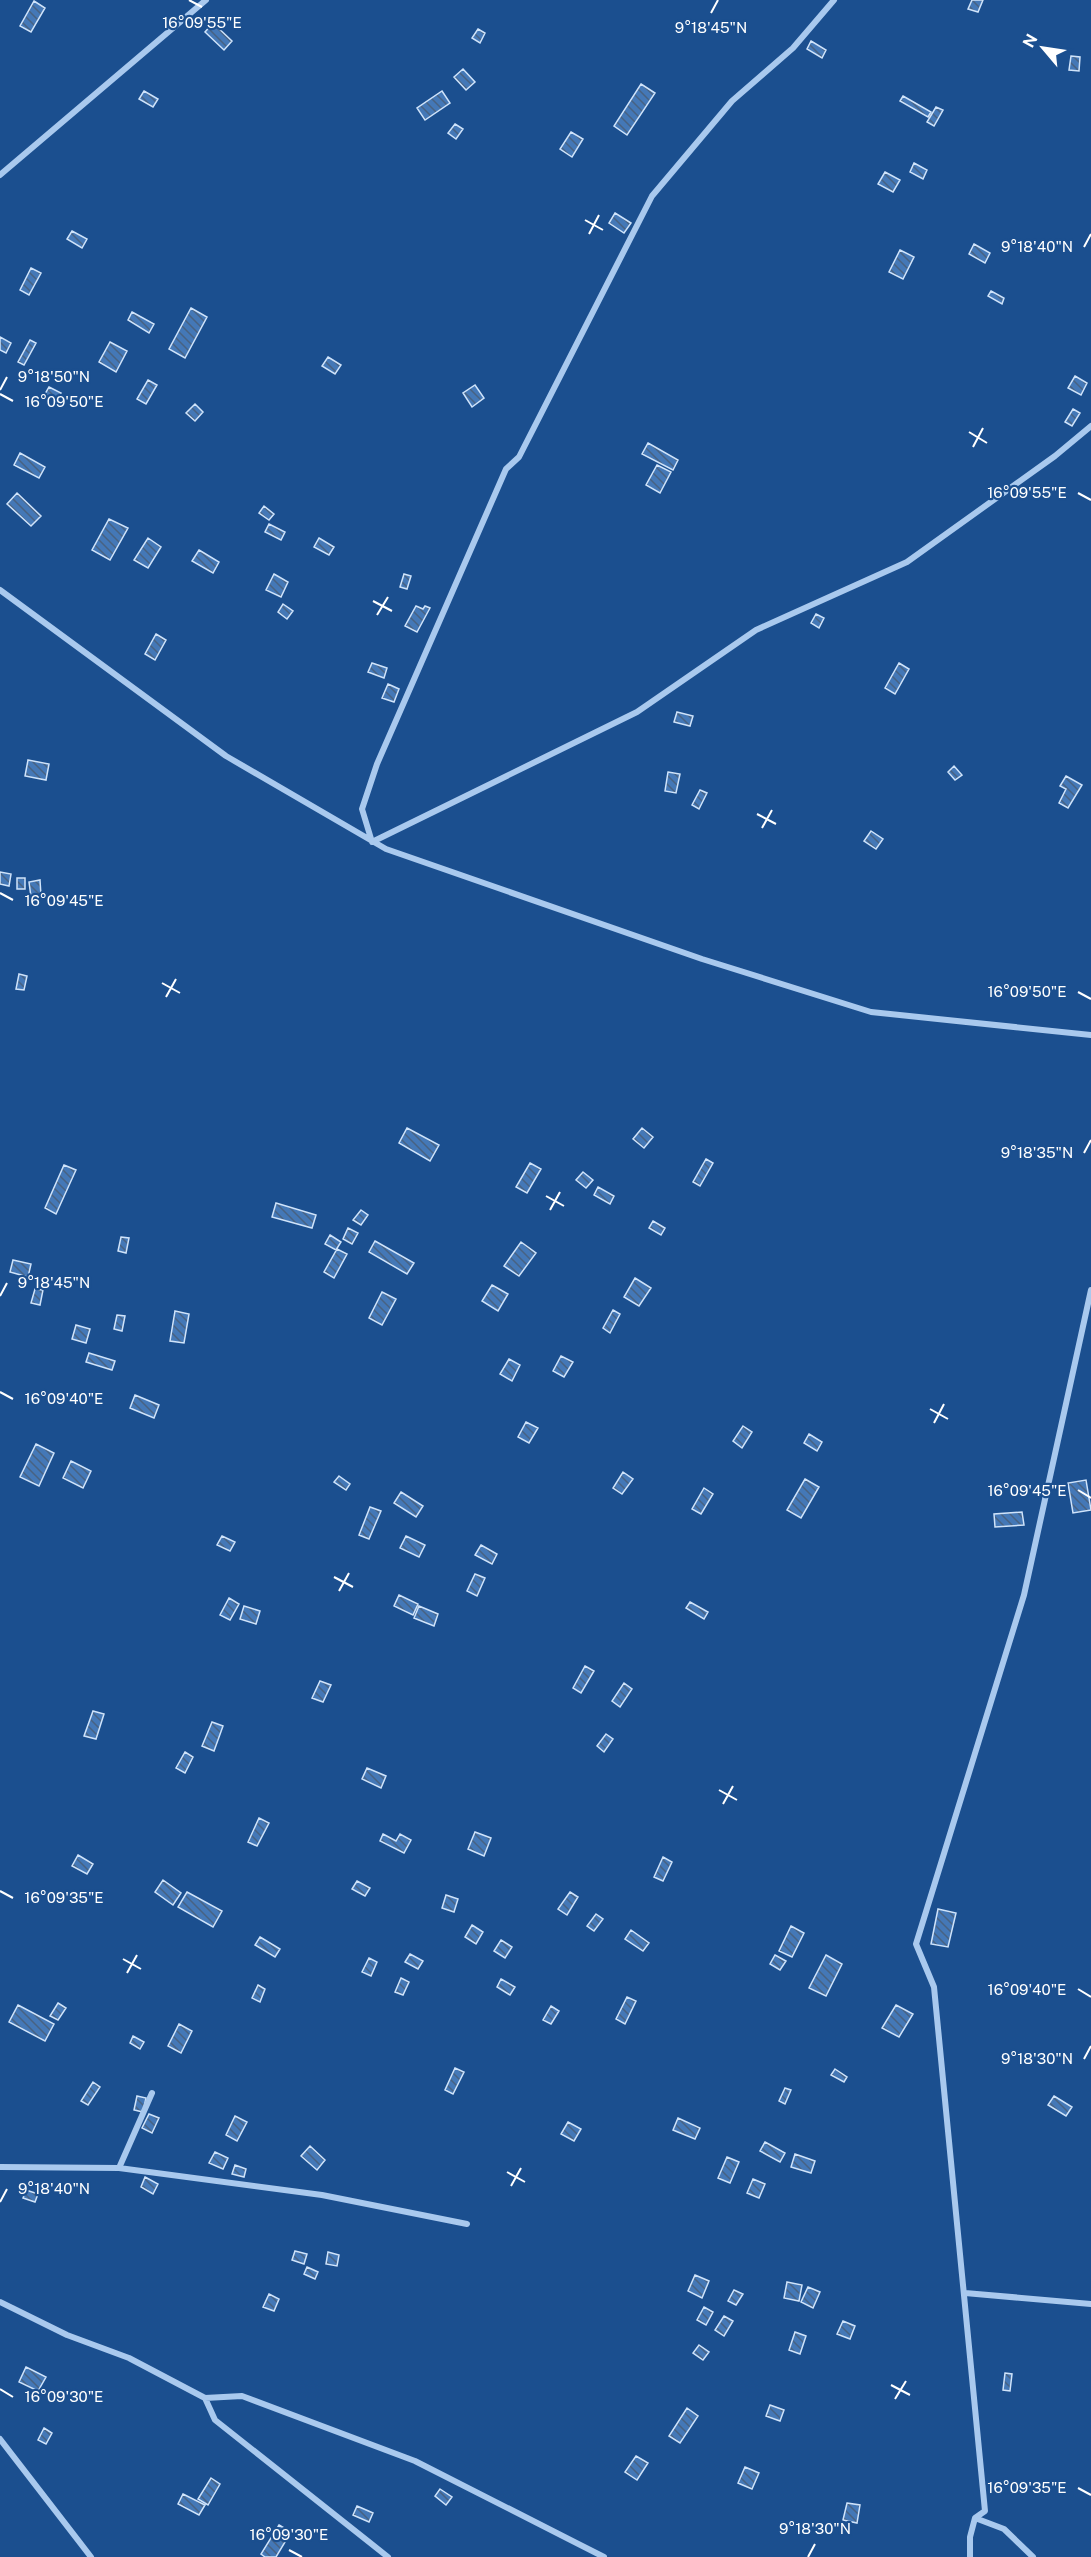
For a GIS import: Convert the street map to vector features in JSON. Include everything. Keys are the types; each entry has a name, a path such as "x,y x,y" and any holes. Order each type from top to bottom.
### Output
{"street":[{"path":"0,175 206,0"},
{"path":"372,842 362,809 382,753 506,469 519,457 652,196 732,101 793,48 834,0"},
{"path":"372,842 637,712 756,630 907,562 1055,456 1091,426"},
{"path":"0,590 226,756 386,849 702,959 871,1012 1091,1035"},
{"path":"970,2557 970,2537 975,2518 985,2511 934,1987 916,1944 1024,1595 1091,1290"},
{"path":"119,2168 152,2093"},
{"path":"0,2167 119,2168 322,2195 467,2224"},
{"path":"965,2293 1091,2304"},
{"path":"0,2302 67,2336 129,2358 205,2398 242,2396 415,2461 604,2557"},
{"path":"205,2398 215,2420 388,2557"},
{"path":"0,2439 91,2557"},
{"path":"975,2518 1004,2529 1033,2557"}],"building":[{"path":"972,0 983,0 978,12 968,9"},
{"path":"34,1 45,8 31,32 20,26"},
{"path":"213,23 232,41 224,50 205,32"},
{"path":"478,29 485,33 480,43 472,38"},
{"path":"811,41 826,50 822,58 807,49"},
{"path":"1071,56 1080,57 1079,71 1069,70"},
{"path":"463,69 475,82 466,90 454,77"},
{"path":"641,84 655,93 627,135 614,126"},
{"path":"144,91 158,99 153,107 139,99"},
{"path":"442,91 450,103 425,120 417,108"},
{"path":"903,96 931,112 928,117 900,101"},
{"path":"936,107 943,110 934,126 927,122"},
{"path":"455,124 463,129 456,139 448,133"},
{"path":"571,132 583,139 572,157 560,149"},
{"path":"914,163 927,170 923,179 910,172"},
{"path":"885,172 900,180 893,192 878,184"},
{"path":"615,213 631,223 624,233 609,223"},
{"path":"72,231 87,239 82,248 67,239"},
{"path":"974,244 990,253 985,263 969,254"},
{"path":"900,250 914,257 903,279 889,272"},
{"path":"31,268 41,273 29,295 20,290"},
{"path":"991,291 1004,298 1002,304 988,296"},
{"path":"191,308 207,317 185,358 169,349"},
{"path":"132,312 154,324 149,333 128,320"},
{"path":"0,337 11,343 6,353 0,350"},
{"path":"30,340 36,343 24,365 18,362"},
{"path":"110,342 127,351 116,372 99,362"},
{"path":"328,357 341,365 335,374 322,366"},
{"path":"1075,376 1087,383 1081,395 1068,388"},
{"path":"148,380 157,385 146,404 137,399"},
{"path":"475,385 484,398 472,407 463,393"},
{"path":"49,387 61,393 57,401 45,394"},
{"path":"195,404 203,412 195,421 186,413"},
{"path":"1073,409 1080,413 1072,426 1065,422"},
{"path":"648,443 678,460 673,470 642,454"},
{"path":"20,453 45,467 39,478 14,465"},
{"path":"657,465 671,472 660,493 646,485"},
{"path":"17,493 41,516 31,526 7,504"},
{"path":"264,506 274,514 269,520 259,513"},
{"path":"109,519 128,528 110,560 92,550"},
{"path":"269,524 285,532 281,540 265,532"},
{"path":"148,538 161,547 148,568 134,560"},
{"path":"319,538 334,547 329,555 314,547"},
{"path":"199,550 219,562 213,573 192,561"},
{"path":"274,574 288,582 281,597 266,590"},
{"path":"404,574 411,576 407,589 400,587"},
{"path":"283,604 293,611 287,619 278,612"},
{"path":"416,606 423,609 425,606 430,608 417,632 405,626"},
{"path":"816,614 824,618 819,628 811,623"},
{"path":"156,634 166,640 155,660 145,654"},
{"path":"372,663 387,668 384,678 368,672"},
{"path":"899,663 909,669 895,694 885,688"},
{"path":"388,684 399,689 394,702 382,698"},
{"path":"677,712 693,716 690,726 674,722"},
{"path":"28,760 49,764 46,780 25,776"},
{"path":"954,766 962,775 955,780 948,772"},
{"path":"668,772 680,774 676,793 665,791"},
{"path":"1066,776 1082,785 1068,808 1059,803 1066,789 1060,786"},
{"path":"700,790 707,793 699,809 692,805"},
{"path":"871,831 883,839 876,849 864,841"},
{"path":"0,872 11,874 9,886 0,884"},
{"path":"17,878 25,878 25,889 17,889"},
{"path":"40,880 41,896 31,897 29,882"},
{"path":"19,974 27,976 24,990 16,989"},
{"path":"407,1128 439,1145 430,1161 399,1143"},
{"path":"642,1128 653,1137 644,1148 633,1139"},
{"path":"706,1159 713,1163 700,1186 693,1182"},
{"path":"530,1163 541,1169 527,1193 516,1187"},
{"path":"64,1165 76,1170 56,1214 45,1208"},
{"path":"583,1172 593,1180 586,1188 576,1180"},
{"path":"598,1187 614,1196 610,1204 594,1195"},
{"path":"276,1203 316,1215 312,1228 272,1217"},
{"path":"361,1210 368,1215 361,1225 353,1220"},
{"path":"653,1221 665,1228 661,1235 649,1228"},
{"path":"348,1228 358,1233 352,1244 343,1239"},
{"path":"330,1235 341,1242 336,1250 325,1244"},
{"path":"121,1237 129,1238 126,1253 118,1251"},
{"path":"375,1241 414,1263 407,1274 369,1252"},
{"path":"521,1242 536,1253 519,1276 504,1266"},
{"path":"337,1249 347,1254 334,1278 324,1272"},
{"path":"13,1260 31,1264 28,1277 10,1272"},
{"path":"635,1278 651,1288 639,1306 624,1297"},
{"path":"492,1285 508,1294 498,1311 482,1301"},
{"path":"35,1289 43,1290 40,1305 31,1303"},
{"path":"382,1292 396,1299 382,1325 369,1318"},
{"path":"613,1310 620,1314 610,1333 603,1328"},
{"path":"175,1311 189,1314 184,1343 170,1341"},
{"path":"117,1315 125,1316 122,1331 114,1329"},
{"path":"76,1325 90,1329 86,1343 72,1339"},
{"path":"89,1353 115,1361 112,1370 86,1362"},
{"path":"561,1356 573,1362 564,1377 553,1371"},
{"path":"509,1359 520,1365 512,1381 500,1374"},
{"path":"135,1395 159,1405 154,1418 130,1408"},
{"path":"526,1422 538,1428 529,1443 518,1437"},
{"path":"743,1426 752,1432 742,1448 733,1441"},
{"path":"809,1434 822,1442 817,1451 804,1443"},
{"path":"36,1444 54,1453 39,1486 20,1477"},
{"path":"71,1461 91,1471 83,1488 63,1478"},
{"path":"623,1472 633,1479 622,1494 613,1488"},
{"path":"339,1476 350,1484 346,1490 334,1482"},
{"path":"805,1479 819,1487 801,1518 787,1510"},
{"path":"1086,1480 1091,1510 1073,1513 1068,1483"},
{"path":"704,1488 713,1494 701,1514 692,1509"},
{"path":"401,1492 423,1506 416,1517 394,1503"},
{"path":"370,1507 381,1511 369,1539 359,1535"},
{"path":"1022,1512 1024,1525 995,1527 994,1514"},
{"path":"222,1536 235,1542 230,1551 217,1545"},
{"path":"406,1536 425,1545 419,1557 400,1548"},
{"path":"481,1545 497,1554 492,1564 475,1555"},
{"path":"475,1574 485,1578 477,1596 467,1591"},
{"path":"399,1595 418,1604 413,1615 394,1606"},
{"path":"229,1598 239,1604 230,1620 220,1615"},
{"path":"690,1602 708,1612 704,1619 686,1608"},
{"path":"244,1606 260,1611 256,1624 240,1619"},
{"path":"419,1606 438,1614 434,1626 414,1618"},
{"path":"585,1666 594,1671 581,1693 573,1688"},
{"path":"320,1681 331,1685 323,1702 312,1698"},
{"path":"624,1683 632,1689 620,1707 612,1701"},
{"path":"93,1711 104,1714 96,1739 84,1736"},
{"path":"212,1722 223,1726 214,1751 202,1746"},
{"path":"606,1734 613,1739 604,1752 597,1746"},
{"path":"185,1752 193,1757 185,1773 176,1768"},
{"path":"367,1768 386,1776 381,1788 362,1779"},
{"path":"259,1818 269,1823 257,1846 248,1842"},
{"path":"475,1832 491,1838 484,1856 468,1849"},
{"path":"383,1834 396,1841 400,1834 411,1840 404,1853 380,1841"},
{"path":"78,1855 93,1864 87,1874 72,1866"},
{"path":"663,1857 672,1862 663,1881 654,1877"},
{"path":"163,1880 181,1893 173,1905 155,1892"},
{"path":"357,1881 370,1888 365,1896 352,1889"},
{"path":"187,1892 222,1911 213,1927 178,1907"},
{"path":"570,1892 578,1897 567,1915 558,1909"},
{"path":"446,1895 458,1899 454,1912 442,1908"},
{"path":"938,1909 956,1913 948,1947 931,1944"},
{"path":"596,1914 603,1919 594,1931 587,1926"},
{"path":"472,1925 483,1932 476,1944 465,1937"},
{"path":"791,1926 804,1933 792,1957 779,1951"},
{"path":"631,1930 649,1943 643,1951 625,1939"},
{"path":"260,1937 280,1949 275,1957 255,1945"},
{"path":"501,1940 512,1947 505,1958 494,1951"},
{"path":"410,1954 423,1961 418,1969 405,1962"},
{"path":"775,1955 786,1961 780,1970 770,1964"},
{"path":"826,1955 842,1964 826,1996 809,1988"},
{"path":"369,1958 377,1962 371,1976 362,1972"},
{"path":"401,1978 409,1982 403,1995 395,1992"},
{"path":"501,1979 515,1987 510,1995 497,1987"},
{"path":"258,1985 265,1989 260,2002 252,1998"},
{"path":"627,1997 636,2001 625,2024 616,2019"},
{"path":"58,2003 66,2008 58,2020 50,2016"},
{"path":"18,2005 54,2024 45,2041 9,2022"},
{"path":"896,2005 913,2014 899,2037 882,2028"},
{"path":"551,2006 559,2011 551,2024 543,2020"},
{"path":"179,2024 192,2031 181,2053 168,2046"},
{"path":"133,2036 144,2042 140,2049 130,2043"},
{"path":"455,2068 464,2072 453,2094 445,2090"},
{"path":"835,2069 847,2077 844,2082 831,2075"},
{"path":"93,2082 100,2087 88,2105 81,2101"},
{"path":"785,2088 791,2090 785,2104 779,2101"},
{"path":"137,2096 146,2098 143,2112 134,2110"},
{"path":"1054,2096 1072,2107 1066,2116 1048,2105"},
{"path":"149,2114 159,2118 152,2133 142,2128"},
{"path":"235,2116 247,2122 237,2141 226,2135"},
{"path":"678,2118 700,2128 695,2139 673,2130"},
{"path":"568,2122 581,2129 574,2141 561,2134"},
{"path":"765,2142 785,2153 780,2162 760,2151"},
{"path":"310,2146 325,2160 317,2170 301,2156"},
{"path":"215,2152 228,2158 223,2169 209,2163"},
{"path":"795,2154 815,2161 811,2173 791,2167"},
{"path":"727,2157 739,2162 730,2183 718,2178"},
{"path":"235,2165 246,2169 244,2177 232,2174"},
{"path":"145,2177 158,2184 153,2194 141,2187"},
{"path":"753,2179 765,2184 759,2198 747,2193"},
{"path":"26,2190 38,2194 35,2202 23,2198"},
{"path":"295,2251 307,2254 304,2264 292,2260"},
{"path":"328,2252 339,2255 337,2266 326,2264"},
{"path":"307,2267 318,2272 315,2279 304,2274"},
{"path":"695,2275 709,2281 702,2298 688,2291"},
{"path":"787,2282 802,2285 799,2301 784,2298"},
{"path":"808,2287 820,2292 813,2308 801,2302"},
{"path":"734,2290 743,2294 736,2305 728,2301"},
{"path":"269,2294 279,2299 274,2311 263,2307"},
{"path":"704,2307 713,2312 706,2325 697,2320"},
{"path":"724,2316 733,2321 724,2336 715,2330"},
{"path":"843,2321 855,2326 850,2339 837,2334"},
{"path":"795,2332 806,2336 800,2354 789,2350"},
{"path":"699,2345 709,2352 703,2360 693,2353"},
{"path":"26,2367 46,2377 38,2391 19,2382"},
{"path":"1005,2373 1012,2374 1010,2391 1003,2390"},
{"path":"770,2405 784,2410 780,2421 766,2416"},
{"path":"687,2408 698,2416 680,2443 669,2436"},
{"path":"44,2428 52,2433 46,2444 38,2440"},
{"path":"636,2456 648,2463 637,2480 625,2472"},
{"path":"745,2467 759,2473 752,2489 738,2483"},
{"path":"211,2478 220,2484 208,2505 198,2499"},
{"path":"440,2489 452,2497 446,2505 435,2496"},
{"path":"183,2494 205,2505 199,2515 178,2504"},
{"path":"847,2503 860,2505 857,2523 843,2520"},
{"path":"357,2506 373,2513 369,2522 353,2515"},
{"path":"279,2525 291,2532 276,2557 265,2557 261,2554"}]}
